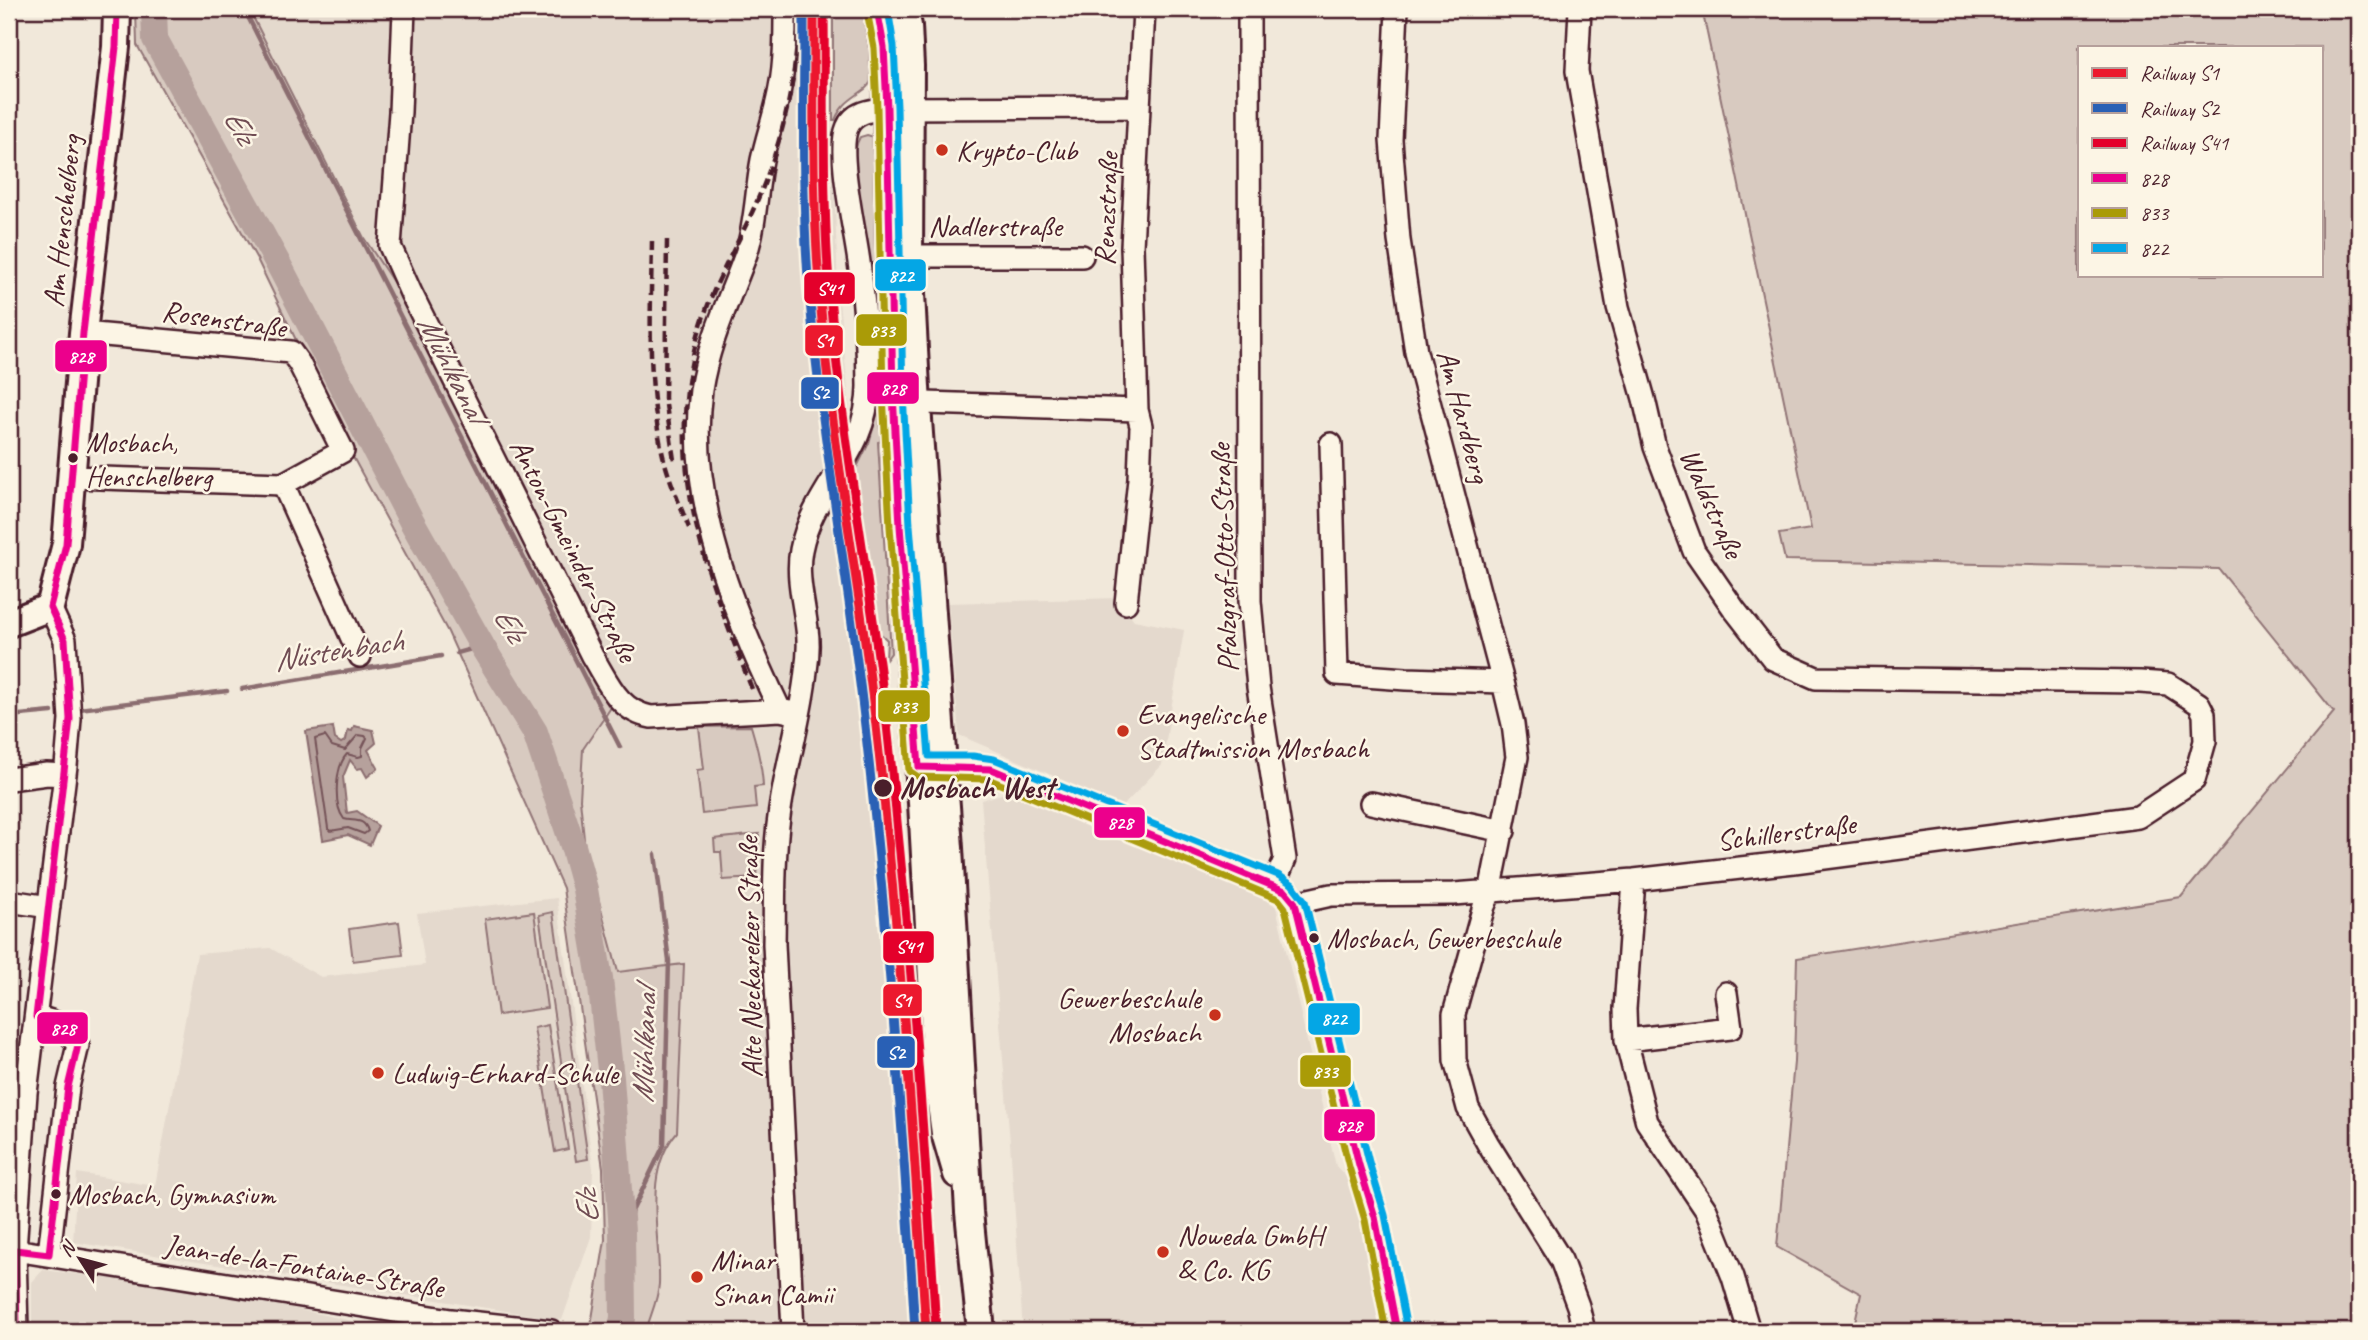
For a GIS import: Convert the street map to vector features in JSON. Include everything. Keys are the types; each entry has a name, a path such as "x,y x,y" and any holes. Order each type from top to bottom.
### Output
{"main road":[{"name":"Am Henschelberg","path":"50,607 66,544 83,332 116,47 117,9"},
{"path":"877,9 884,47 912,109 895,424 900,526 931,767 981,1331"},
{"path":"904,9 908,26 912,109 909,256 931,767"},
{"path":"9,623 50,607"}],"street":[{"name":"Anton-Gmeinder-Straße","path":"404,9 401,113 390,246 592,656 615,696 638,714 651,717 789,712"},
{"path":"785,9 780,89 762,161 746,252 707,356 701,393 698,454 702,486 719,556 749,643 789,712"},
{"name":"Renzstraße","path":"1126,603 1139,479 1140,426 1137,410 1132,247 1144,9"},
{"name":"Pfalzgraf-Otto-Straße","path":"1249,9 1248,539 1250,601 1258,687 1285,859 1274,884"},
{"name":"Am Hardberg","path":"1397,9 1391,140 1399,240 1416,352 1503,682 1513,724 1517,757 1490,892 1454,1014 1455,1060 1468,1108 1560,1259 1578,1306 1584,1331"},
{"name":"Waldstraße","path":"1580,9 1577,71 1618,307 1655,447 1694,551 1773,659 1816,678 2168,684 2199,704"},
{"name":"Alte Neckarelzer Straße","path":"793,1331 774,944 779,819 789,712 807,670 808,633 799,574 800,552 814,510 862,427 868,388 866,323 844,158 845,134 848,125 861,113 912,109 1139,107"},
{"name":"Nadlerstraße","path":"909,256 1082,256"},
{"name":"Rosenstraße","path":"83,332 291,352 343,452 283,484"},
{"path":"895,424 904,414 925,402 1137,410"},
{"path":"1331,444 1337,674 1503,682"},
{"path":"71,477 283,484 360,656"},
{"path":"17,1331 15,1250 18,1093 36,1017 70,719 65,639 50,607"},
{"name":"Schillerstraße","path":"1295,903 1331,895 1490,892 1633,880 2138,817 2194,780 2205,741 2204,715 2199,704"},
{"path":"931,767 991,769 1274,884 1285,891 1295,903 1359,1165 1375,1217 1397,1331"},
{"path":"9,779 47,774 65,775"},
{"path":"1371,803 1504,831"},
{"path":"1633,880 1625,1009 1626,1041 1647,1122 1706,1210 1733,1277 1749,1331"},
{"path":"9,901 49,907"},
{"path":"1626,1041 1731,1028 1727,993"},
{"path":"36,1017 57,1022 66,1028 78,1045 68,1087 49,1254"},
{"name":"Jean-de-la-Fontaine-Straße","path":"15,1250 451,1320 551,1331"}],"shaded area":[{"path":"136,9 249,9 364,238 405,300 477,451 610,709 583,749 580,799 585,849 618,972 684,964 677,1132 659,1167 656,1186 659,1284 646,1331 590,1331 605,1240 603,1168 563,888 448,632 348,448 257,259 137,45"},
{"path":"249,9 833,9 832,120 838,292 856,469 870,563 867,564 886,707 937,1238 943,1331 921,1331 904,1109 915,1331 646,1331 659,1286 656,1178 668,1143 684,964 618,973 585,849 580,799 583,749 610,709 477,450 405,300 364,239","holes":["829,484 851,566 864,649 886,870 899,1050 867,796 855,669"]},
{"path":"833,9 868,9 875,63 870,82 844,105 835,120 833,120"},
{"path":"1702,9 2359,9 2359,1331 1853,1331 1861,1294 1777,1247 1794,1062 1797,958 2181,897 2334,712 2219,569 1785,560 1779,534 1811,529"},
{"path":"867,135 878,142 887,440 878,442 891,653 886,660 887,640 879,632 856,469 869,443 877,415 879,389 870,262 859,213 855,178 856,148 860,137"},
{"path":"1118,598 1134,620 1184,630 1162,765 1123,806 959,735 948,603"},
{"path":"751,726 763,786 754,787 756,808 702,814 697,770 704,769 699,727"},
{"path":"1002,794 1055,807 1263,897 1276,907 1336,1166 1358,1190 1376,1277 1383,1331 1023,1331 981,800"},
{"path":"759,834 756,878 723,880 721,852 715,852 714,839"},
{"name":"Ludwig-Erhard-Schule","path":"557,898 593,1168 591,1237 562,1320 73,1242 77,1173 155,1186 197,954 270,948 321,977 425,965 417,913"},
{"path":"534,912 547,1008 498,1015 485,919"},
{"path":"553,912 588,1159 576,1161 539,915"},
{"path":"399,922 403,955 353,961 349,929"},
{"path":"548,1025 568,1149 555,1152 534,1028"},
{"path":"43,1270 204,1289 375,1326 375,1331 32,1331 32,1282"}],"water":[{"path":"354,726 373,730 376,743 368,750 378,768 367,777 362,768 357,769 350,760 343,777 347,813 357,811 378,826 370,845 348,835 323,840 306,731 333,727 335,739 341,743 346,740 348,730 352,731"}],"waterway":[{"name":"Elz","path":"154,9 155,39 281,269 411,520 482,646 535,732 585,889 600,979 611,1078 622,1232 623,1318 620,1331"},
{"name":"Mühlkanal","path":"244,9 620,747"},
{"name":"Nüstenbach","path":"457,653 482,646"},
{"name":"Nüstenbach","path":"242,689 441,656"},
{"name":"Nüstenbach","path":"79,709 227,691"},
{"name":"Nüstenbach","path":"9,716 52,712"},
{"name":"Mühlkanal","path":"622,1232 664,1145 669,961 655,854"}],"railway":[{"path":"752,689 718,599 693,511 686,466 685,420 689,374 705,312 759,197 785,119 795,65 799,9"},
{"path":"667,240 665,398 674,460"},
{"path":"652,241 651,341 656,416 665,463 689,528"}],"rail line":[{"name":"S2","path":"804,9 806,254 814,344 858,671 881,877 915,1331"},
{"name":"S1","path":"814,9 815,215 819,283 830,394 869,671 892,877 926,1331"},
{"name":"S41","path":"824,9 825,180 829,282 840,393 880,670 895,801 915,1028 936,1330"}],"transit line":[{"name":"828","path":"17,1331 15,1250 49,1254 68,1087 78,1045 60,1025 36,1017 70,719 65,640 50,607 66,544 83,333 116,47 117,9"},
{"name":"828","path":"877,9 884,47 887,108 893,393 900,526 919,767"},
{"name":"822","path":"888,9 894,46 897,107 903,393 910,525 929,756 994,759 1278,875 1292,884 1305,901 1369,1162 1385,1215 1407,1329"},
{"name":"833","path":"867,11 874,48 877,108 883,393 890,527 909,771 918,777 988,779 1278,899 1285,908 1349,1167 1365,1220 1386,1331"},
{"name":"828","path":"919,767 991,769 1285,891 1295,903 1359,1165 1375,1217 1397,1331"}],"place":[{"name":"Krypto-Club","path":"942,150"},
{"name":"Mosbach, Henschelberg","path":"73,458"},
{"name":"Evangelische Stadtmission Mosbach","path":"1123,731"},
{"name":"Mosbach West","path":"883,788"},
{"name":"Mosbach, Gewerbeschule","path":"1314,938"},
{"name":"Gewerbeschule Mosbach","path":"1215,1015"},
{"name":"Ludwig-Erhard-Schule","path":"378,1073"},
{"name":"Mosbach, Gymnasium","path":"56,1194"},
{"name":"Noweda GmbH & Co. KG","path":"1163,1252"},
{"name":"Minar Sinan Camii","path":"697,1277"}]}
